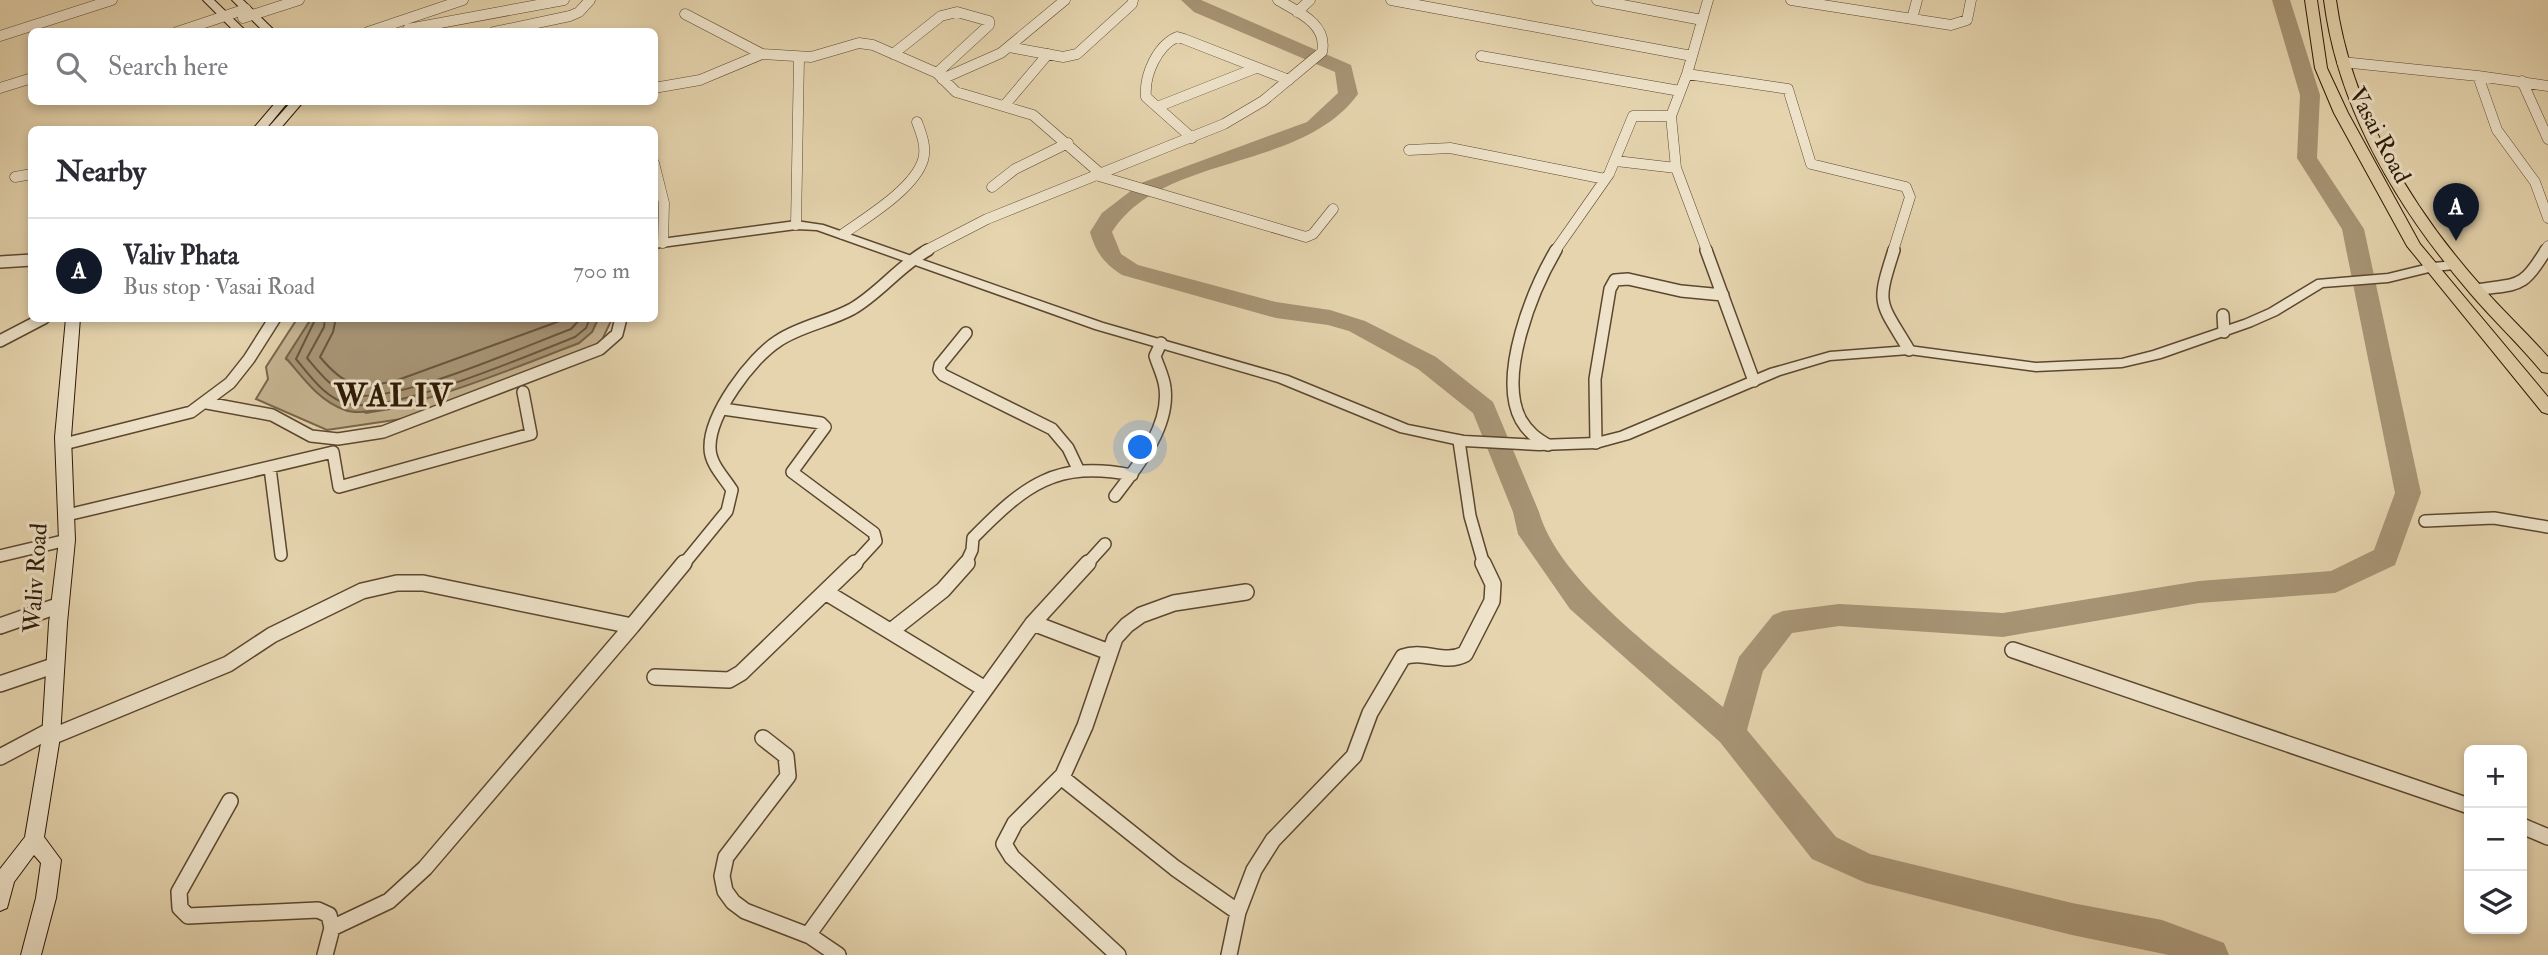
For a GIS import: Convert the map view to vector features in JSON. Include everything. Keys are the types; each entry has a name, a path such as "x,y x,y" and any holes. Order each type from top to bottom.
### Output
{"main road":[{"path":"208,0 238,28"},
{"path":"237,0 267,28"},
{"name":"Vasai Road","path":"2311,0 2321,68 2341,113 2414,246 2548,408"},
{"name":"Vasai Road","path":"2330,0 2342,62 2357,104 2399,187 2455,265 2548,368"},
{"path":"261,126 279,105"},
{"path":"276,126 295,105"},
{"name":"Waliv Road","path":"0,901 5,878 34,841 51,734 67,540 64,444 73,322"},
{"path":"31,955 46,898 51,860 34,841"}],"street":[{"path":"0,36 112,0"},
{"path":"193,28 299,0"},
{"path":"382,27 463,0"},
{"path":"420,28 564,0"},
{"path":"513,28 570,16 579,12 590,0"},
{"path":"1009,47 1063,57 1077,54 1132,5 1133,0"},
{"path":"332,928 389,901 425,868 727,511 732,490 710,450 710,439 723,409 746,370 766,350 795,332 860,305 911,259 961,232 1227,123 1289,80 1322,52 1325,45 1323,36 1310,19 1278,0"},
{"path":"1297,12 1310,0"},
{"path":"1391,0 1692,56"},
{"path":"1597,0 1702,20"},
{"path":"1708,0 1687,74 1671,116 1676,168 1754,381"},
{"path":"1791,0 1961,24 1967,20 1971,0"},
{"path":"1855,10 1858,0"},
{"path":"1912,19 1917,0"},
{"path":"939,76 990,60 1009,47 1061,1"},
{"path":"893,54 942,16 950,13 989,21 989,25 939,76"},
{"path":"685,14 762,54 799,58 866,43 939,76 956,92 1033,116 1068,143 1100,176 1306,237 1313,234 1333,209"},
{"path":"382,27 391,28"},
{"path":"1192,138 1146,97 1144,88 1166,42 1171,39 1184,39 1289,80"},
{"path":"658,87 700,80 762,54"},
{"path":"1003,106 1048,54"},
{"path":"1481,56 1680,91"},
{"path":"796,225 799,58"},
{"path":"2342,62 2548,86"},
{"path":"1157,107 1256,68"},
{"path":"1687,74 1788,89 1811,164 1906,187 1910,197 1881,290 1881,301 1909,350"},
{"path":"2478,76 2497,130 2535,182 2548,218"},
{"path":"0,88 28,79"},
{"path":"2522,81 2548,139"},
{"path":"1543,445 1528,432 1517,410 1513,368 1527,314 1543,271 1616,161 1623,130 1633,116 1671,116"},
{"path":"844,234 890,199 922,161 924,144 917,122"},
{"path":"992,187 1015,169 1068,143"},
{"path":"1409,150 1450,148 1605,179"},
{"path":"1616,161 1676,168"},
{"path":"658,173 663,186 666,212 659,244 796,225 819,227 1099,326 1283,379 1405,429 1461,441 1543,445 1596,443 1624,436 1754,381 1830,355 1909,350 2036,367 2089,366 2156,355 2273,312 2321,283 2388,278 2433,267 2455,265"},
{"path":"15,177 28,175"},
{"path":"2476,290 2521,283 2530,275 2548,246"},
{"path":"0,262 28,260"},
{"path":"1596,443 1595,379 1610,289 1615,280 1628,279 1681,291 1723,296"},
{"path":"2223,315 2224,332"},
{"path":"0,341 36,322"},
{"path":"64,444 191,412 207,403 248,365 273,322"},
{"path":"207,403 272,415 311,436 338,439 383,432 600,349 617,334 620,322"},
{"path":"965,332 940,365 943,374 1052,429 1068,448 1078,469"},
{"path":"1115,496 1132,475 1152,440 1163,411 1166,389 1155,356 1161,343"},
{"path":"67,515 333,452 339,487 531,433 523,391"},
{"path":"656,677 729,680 753,664 827,593 876,541 874,533 866,526 792,472 825,427 821,423 723,409"},
{"path":"1229,955 1238,912 1254,870 1273,841 1354,756 1370,713 1404,657 1411,653 1422,653 1451,661 1465,654 1492,601 1493,584 1484,566 1466,499 1461,441"},
{"path":"270,468 281,555"},
{"path":"891,631 947,585 969,563 975,546 973,538 995,514 1054,474 1078,469 1099,469 1132,475"},
{"path":"2425,521 2494,518 2548,527"},
{"path":"0,556 67,540"},
{"path":"808,935 1033,623 1105,544"},
{"path":"0,757 228,664 272,635 362,591 397,583 423,583 632,626"},
{"path":"1118,955 1012,857 1004,844 1013,822 1061,777 1072,758 1109,652 1123,626 1152,608 1246,592"},
{"path":"827,593 985,689"},
{"path":"0,626 60,605"},
{"path":"1033,623 1109,652"},
{"path":"2013,650 2464,804"},
{"path":"0,684 56,665"},
{"path":"763,738 786,756 788,776 726,857 721,872 724,890 736,908 808,935 838,955"},
{"path":"1061,777 1175,868 1238,912"},
{"path":"230,802 179,892 179,910 188,916 318,910 329,915 332,928 324,955"},
{"path":"2527,828 2548,837"}],"shaded area":[{"path":"295,322 309,322 286,359 366,413 402,407 579,343 592,332 597,322 611,322 599,346 415,417 327,430 256,399 268,379 266,367"}],"water":[{"path":"309,322 597,322 592,332 579,343 460,388 391,408 364,412 345,410 327,401 312,389 286,358"}],"waterway":[{"path":"1190,0 1200,8 1344,69 1348,94 1314,126 1148,187 1110,218 1101,232 1113,259 1130,270 1276,310 1330,318 1357,326 1427,363 1484,408 1526,512 1532,534 1580,601 1731,733"},
{"path":"1731,733 1749,666 1783,623 1839,615 2003,625 2199,592 2335,582 2385,557 2408,493 2353,229 2307,158 2310,95 2281,0"},
{"path":"1731,733 1824,848 1866,868 2072,919 2162,936 2212,955"}],"place":[{"name":"Valiv Phata","path":"2456,241"}],"district":[{"name":"WALIV","path":"394,395"}]}
